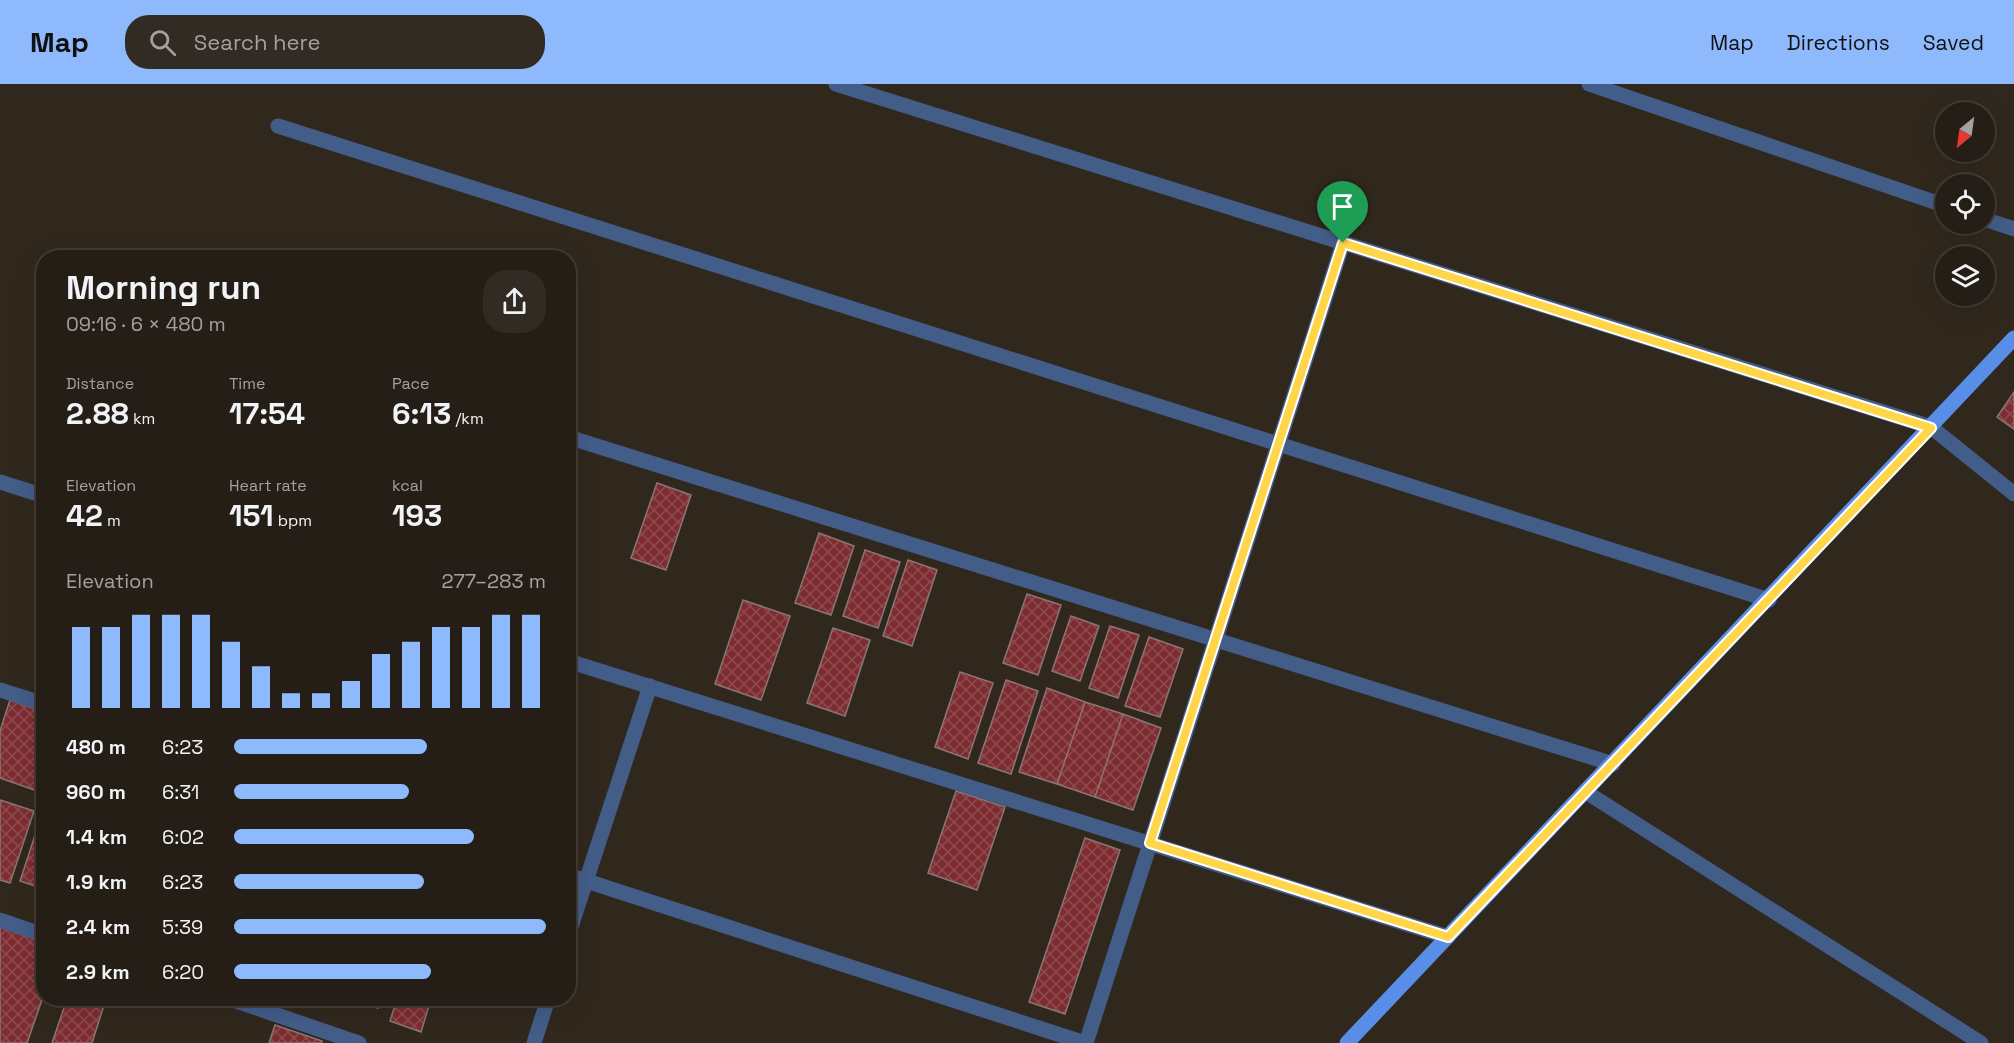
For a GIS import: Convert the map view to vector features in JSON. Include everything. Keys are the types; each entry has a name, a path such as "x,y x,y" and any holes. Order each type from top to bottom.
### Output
{"main road":[{"path":"1347,1043 2014,338"}],"street":[{"path":"836,84 1931,428 2014,494"},
{"path":"1589,84 1935,202"},
{"path":"278,126 1768,600"},
{"path":"1995,223 2014,229"},
{"path":"576,878 1085,1043 1343,243"},
{"path":"576,440 1613,764"},
{"path":"0,482 36,493"},
{"path":"576,664 1448,937"},
{"path":"576,912 650,687"},
{"path":"0,690 36,701"},
{"path":"1586,792 1981,1043"},
{"path":"0,920 36,932"},
{"path":"251,1006 359,1043"},
{"path":"534,1043 546,1006"}],"building":[{"path":"2014,392 2014,429 1997,417"},
{"path":"657,483 691,495 666,570 631,558"},
{"path":"819,533 854,546 831,615 795,603"},
{"path":"865,550 900,562 878,628 843,616"},
{"path":"908,560 937,570 912,646 883,636"},
{"path":"1027,594 1061,605 1038,675 1003,663"},
{"path":"743,600 790,616 761,700 715,684"},
{"path":"1071,616 1099,626 1080,681 1052,671"},
{"path":"1110,626 1139,635 1118,698 1089,688"},
{"path":"833,628 870,640 845,716 807,703"},
{"path":"1149,637 1183,649 1160,717 1125,706"},
{"path":"960,672 993,683 968,759 935,747"},
{"path":"1006,680 1038,691 1011,774 978,763"},
{"path":"1047,688 1085,702 1057,784 1019,772"},
{"path":"10,700 36,709 36,791 0,778 0,731"},
{"path":"1085,702 1123,714 1095,797 1057,784"},
{"path":"1123,714 1161,728 1133,810 1095,797"},
{"path":"956,791 1005,807 977,890 928,873"},
{"path":"0,800 34,811 10,883 0,880"},
{"path":"36,832 36,886 20,881"},
{"path":"1085,838 1120,850 1065,1014 1029,1002"},
{"path":"0,927 36,939 36,1006 40,1006 27,1043 0,1043"},
{"path":"65,1006 104,1006 92,1043 52,1043"},
{"path":"395,1006 429,1006 421,1032 390,1021"},
{"path":"275,1025 322,1041 322,1043 269,1043"}],"route":[{"path":"1343,243 1931,428 1448,937 1150,843 1343,243"}]}
